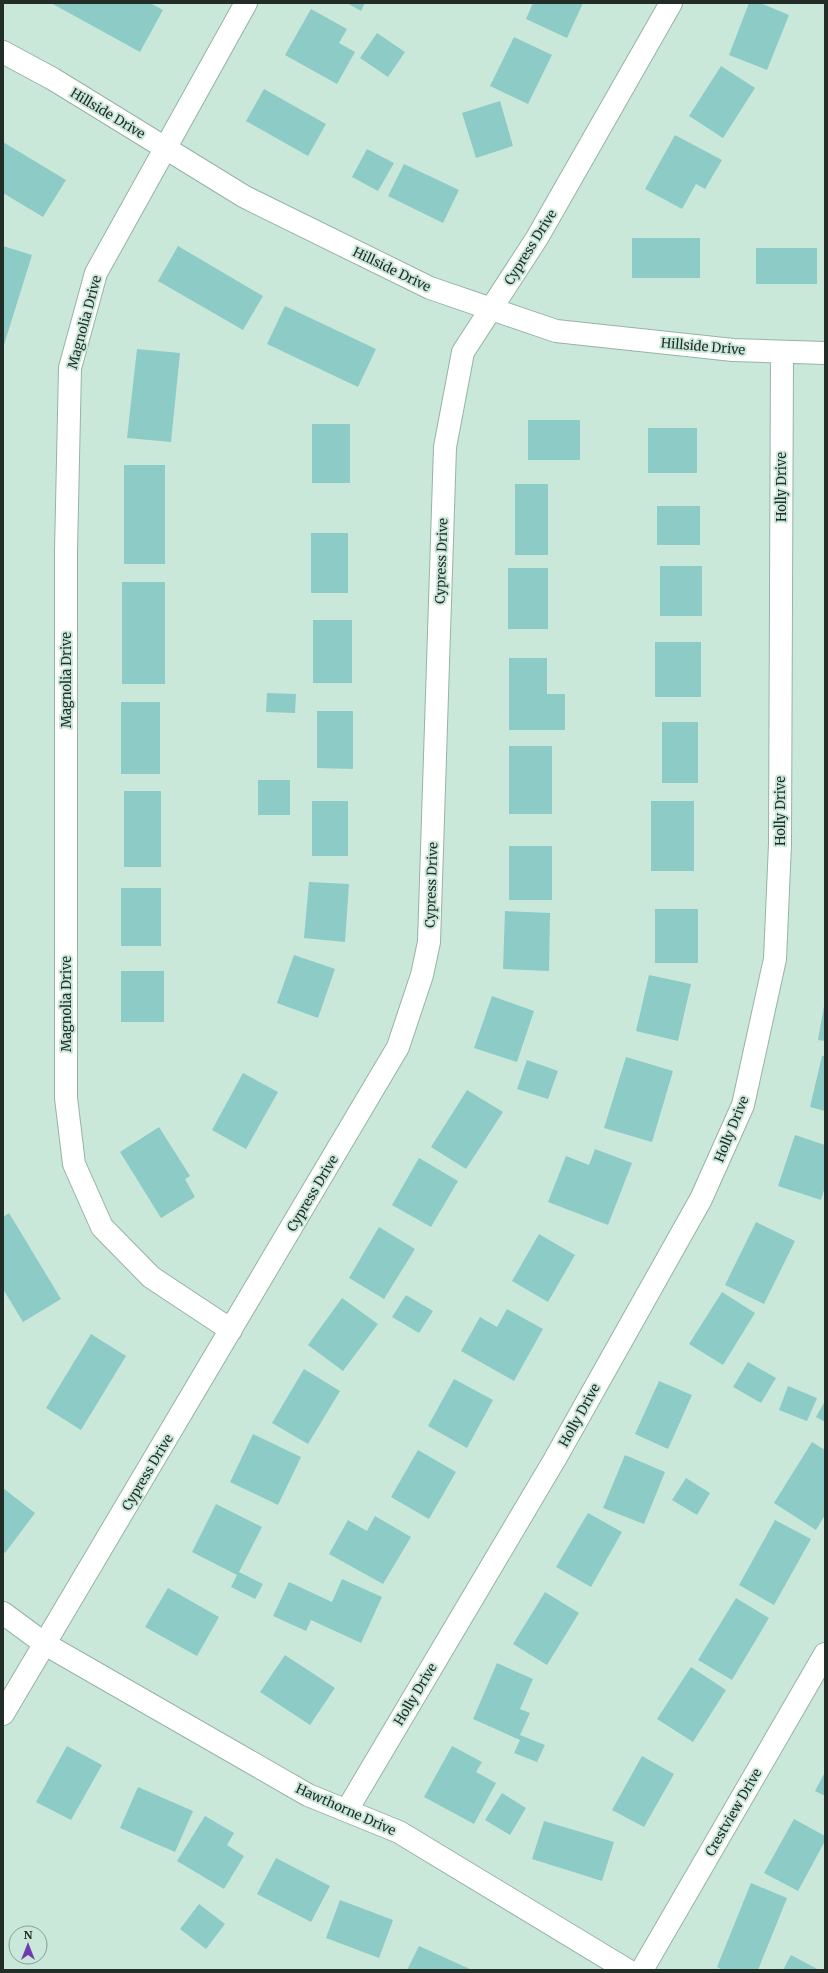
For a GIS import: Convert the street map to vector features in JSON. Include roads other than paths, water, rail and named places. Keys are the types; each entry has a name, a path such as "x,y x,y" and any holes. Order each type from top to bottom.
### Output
{"street":[{"name":"Magnolia Drive","path":"231,1330 151,1277 102,1227 74,1164 66,1098 66,551 70,368 96,273 164,148 246,3"},
{"name":"Cypress Drive","path":"3,1714 398,1047 422,975 429,942 445,446 463,352 537,238 671,3"},
{"name":"Hillside Drive","path":"3,52 52,79 244,197 430,288 556,331 733,350 825,353"},
{"name":"Holly Drive","path":"346,1810 555,1459 697,1206 743,1105 775,952 780,836 782,352"},
{"name":"Hawthorne Drive","path":"3,1613 45,1644 308,1795 399,1832 627,1970"},
{"name":"Crestview Drive","path":"642,1970 825,1655"}]}
